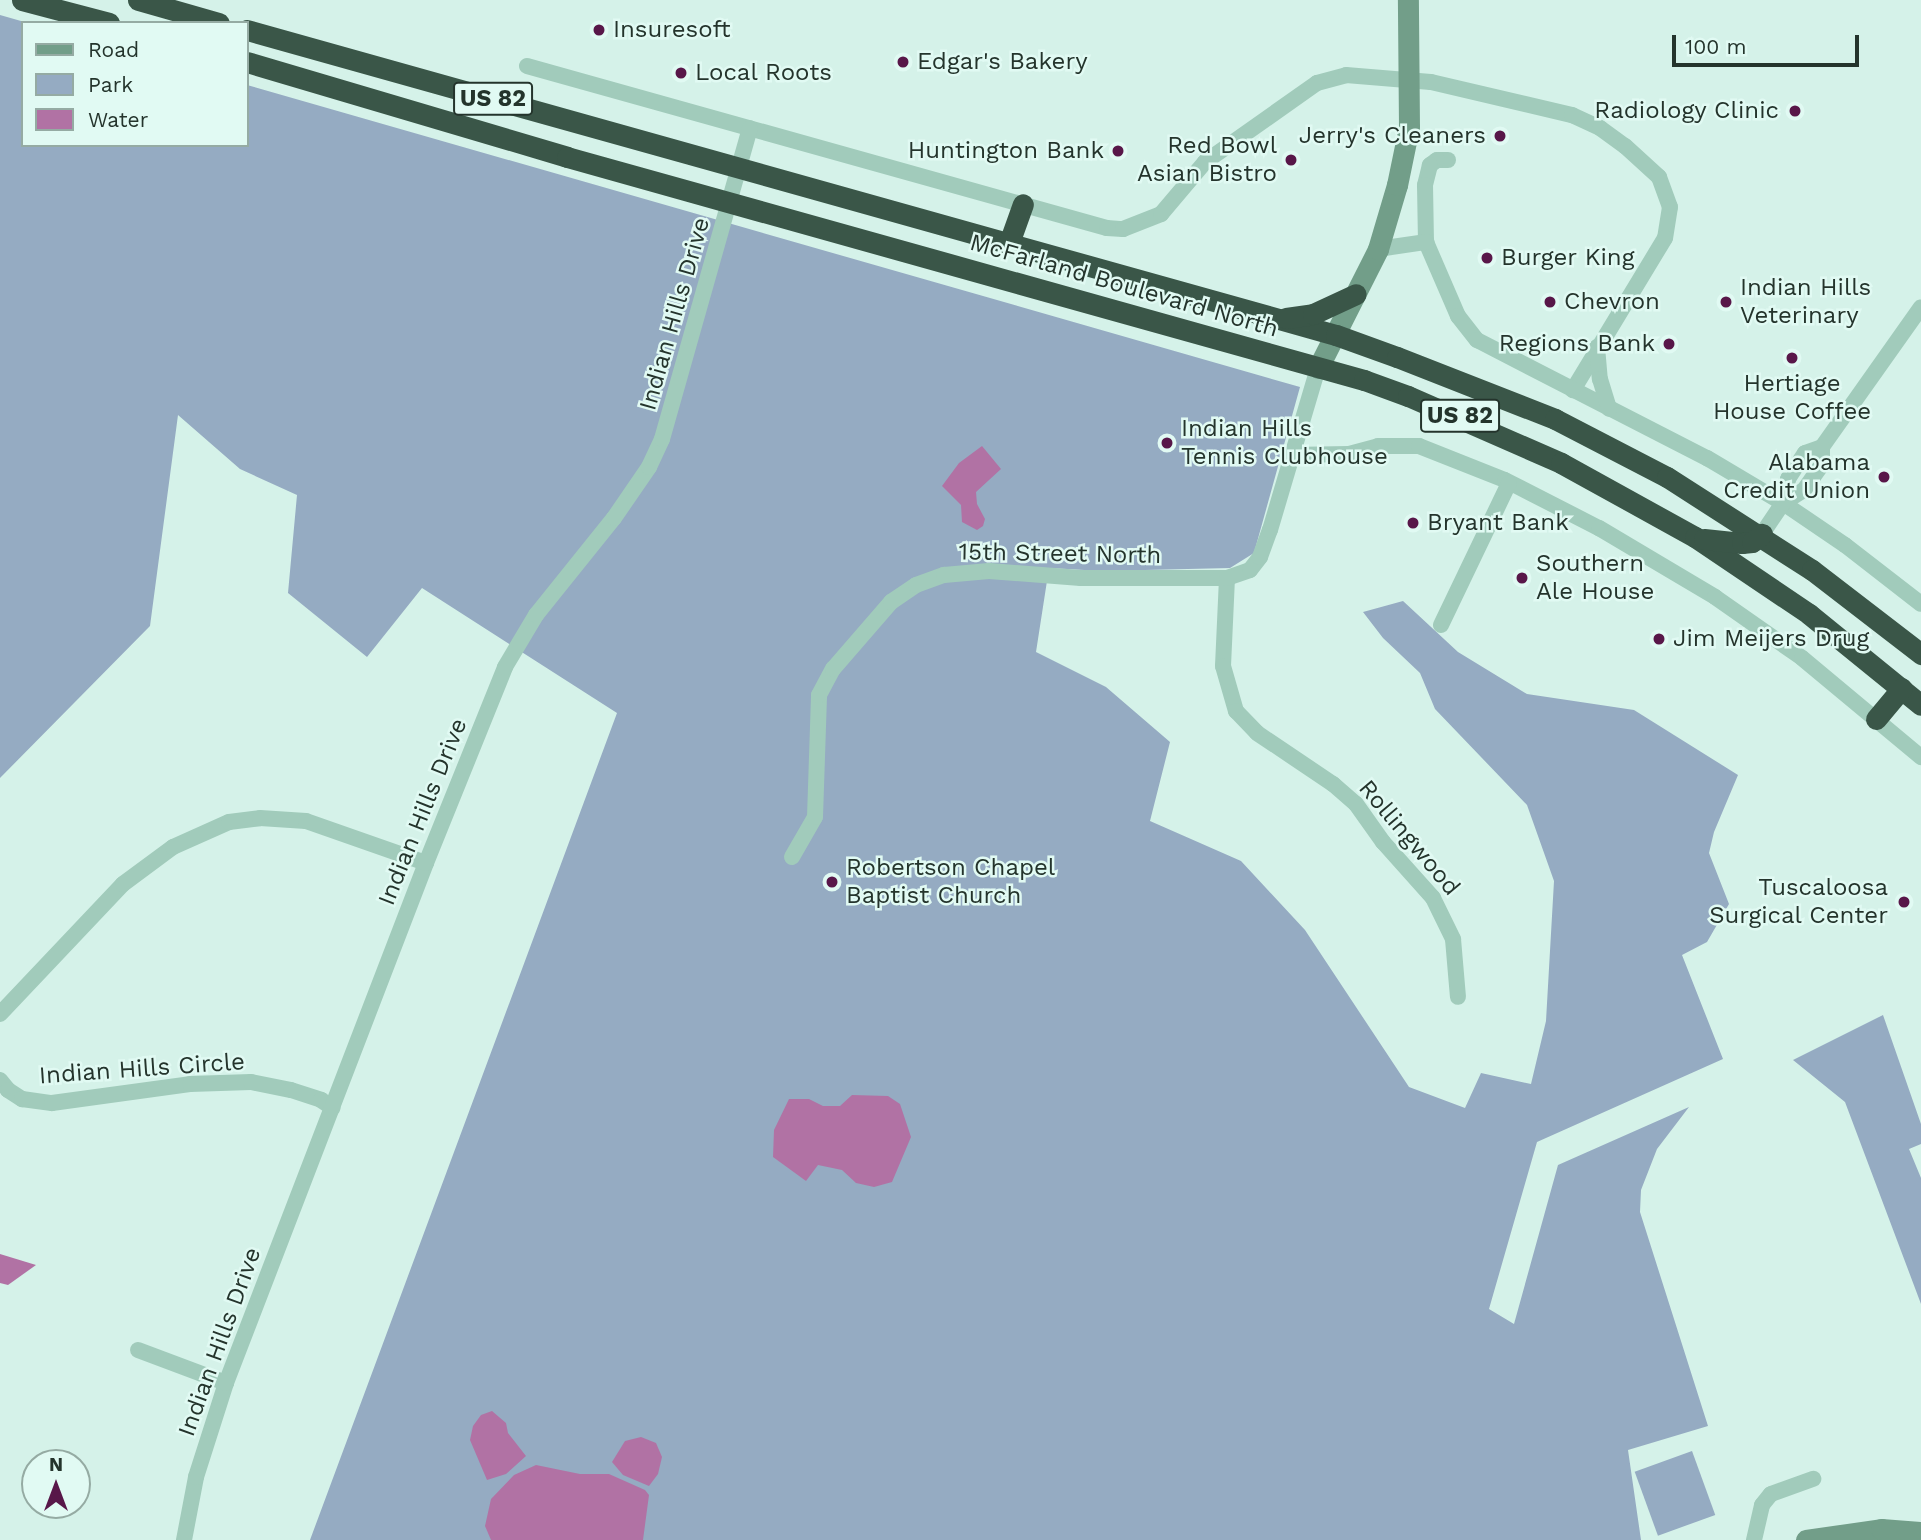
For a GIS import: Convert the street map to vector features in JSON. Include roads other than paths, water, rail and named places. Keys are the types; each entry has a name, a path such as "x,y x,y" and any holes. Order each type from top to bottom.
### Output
{"highway":[{"path":"22,0 101,21"},
{"path":"138,0 212,21"},
{"name":"McFarland Boulevard North","path":"248,30 1336,335 1555,419 1667,477 1762,534 1921,654"},
{"name":"McFarland Boulevard North","path":"248,62 1408,396 1493,430 1595,480 1695,537 1800,608 1921,705"},
{"path":"1009,243 1023,204"},
{"path":"1277,319 1313,314 1356,294"},
{"path":"1695,537 1742,543 1752,542 1762,534"},
{"path":"1875,719 1902,688"}],"street":[{"path":"1227,579 1250,570 1260,557 1318,368 1378,250 1397,186 1409,127 1408,0"},
{"path":"527,66 1107,228 1123,229 1144,224 1161,214 1205,162 1317,83 1346,75 1431,82 1572,115 1609,134 1659,177 1670,207 1665,238 1597,346 1573,390"},
{"name":"Indian Hills Drive","path":"184,1540 195,1477 226,1383 426,863 505,667 536,615 614,518 654,457 672,409 750,128"},
{"path":"1448,160 1437,160 1430,165 1425,186 1426,242 1458,316 1477,340 1707,458 1783,503 1845,545 1921,604"},
{"path":"1378,250 1426,242"},
{"path":"1762,534 1783,503 1788,479 1805,453 1822,447 1921,307"},
{"path":"1597,346 1600,379 1609,409"},
{"path":"1291,455 1349,454 1378,446 1419,446 1510,482 1599,528 1716,597 1802,658 1921,758"},
{"path":"1441,625 1510,482"},
{"name":"15th Street North","path":"792,857 815,817 816,711 825,682 861,635 903,594 944,575 989,571 1081,578 1227,579"},
{"name":"Rollingwood","path":"1227,579 1223,666 1236,711 1257,733 1333,784 1356,804 1383,842 1433,898 1453,939 1458,998"},
{"path":"0,1014 123,884 173,847 229,822 260,818 306,821 426,863"},
{"name":"Indian Hills Circle","path":"0,1080 8,1090 22,1099 52,1103 190,1084 251,1082 290,1090 321,1100 333,1108"},
{"path":"138,1350 226,1383"},
{"path":"1754,1540 1762,1505 1771,1493 1813,1479"},
{"path":"1806,1540 1881,1530 1921,1532"}],"water":[{"path":"982,446 1001,469 976,492 977,504 985,519 983,526 977,530 962,522 961,505 942,486 959,463"},
{"path":"852,1095 888,1096 900,1104 911,1137 892,1182 874,1187 856,1183 842,1170 818,1165 806,1181 773,1157 774,1130 789,1099 809,1099 823,1106 840,1106"},
{"path":"0,1254 36,1265 8,1285 0,1283"},
{"path":"492,1411 506,1423 508,1433 526,1456 506,1474 487,1480 470,1440 473,1426 481,1415"},
{"path":"641,1437 656,1443 662,1457 658,1474 649,1486 623,1475 612,1462 625,1441"},
{"path":"536,1465 580,1474 609,1474 645,1490 649,1495 643,1540 491,1540 485,1526 491,1499 514,1475"}],"place":[{"name":"Insuresoft","path":"599,30"},
{"name":"Edgar's Bakery","path":"903,62"},
{"name":"Local Roots","path":"681,73"},
{"name":"Radiology Clinic","path":"1795,111"},
{"name":"Jerry's Cleaners","path":"1500,136"},
{"name":"Huntington Bank","path":"1118,151"},
{"name":"Red Bowl Asian Bistro","path":"1291,160"},
{"name":"Burger King","path":"1487,258"},
{"name":"Chevron","path":"1550,302"},
{"name":"Indian Hills Veterinary","path":"1726,302"},
{"name":"Regions Bank","path":"1669,344"},
{"name":"Hertiage House Coffee","path":"1792,358"},
{"name":"Indian Hills Tennis Clubhouse","path":"1167,443"},
{"name":"Alabama Credit Union","path":"1884,477"},
{"name":"Bryant Bank","path":"1413,523"},
{"name":"Southern Ale House","path":"1522,578"},
{"name":"Jim Meijers Drug","path":"1659,639"},
{"name":"Robertson Chapel Baptist Church","path":"832,882"},
{"name":"Tuscaloosa Surgical Center","path":"1904,902"}]}
